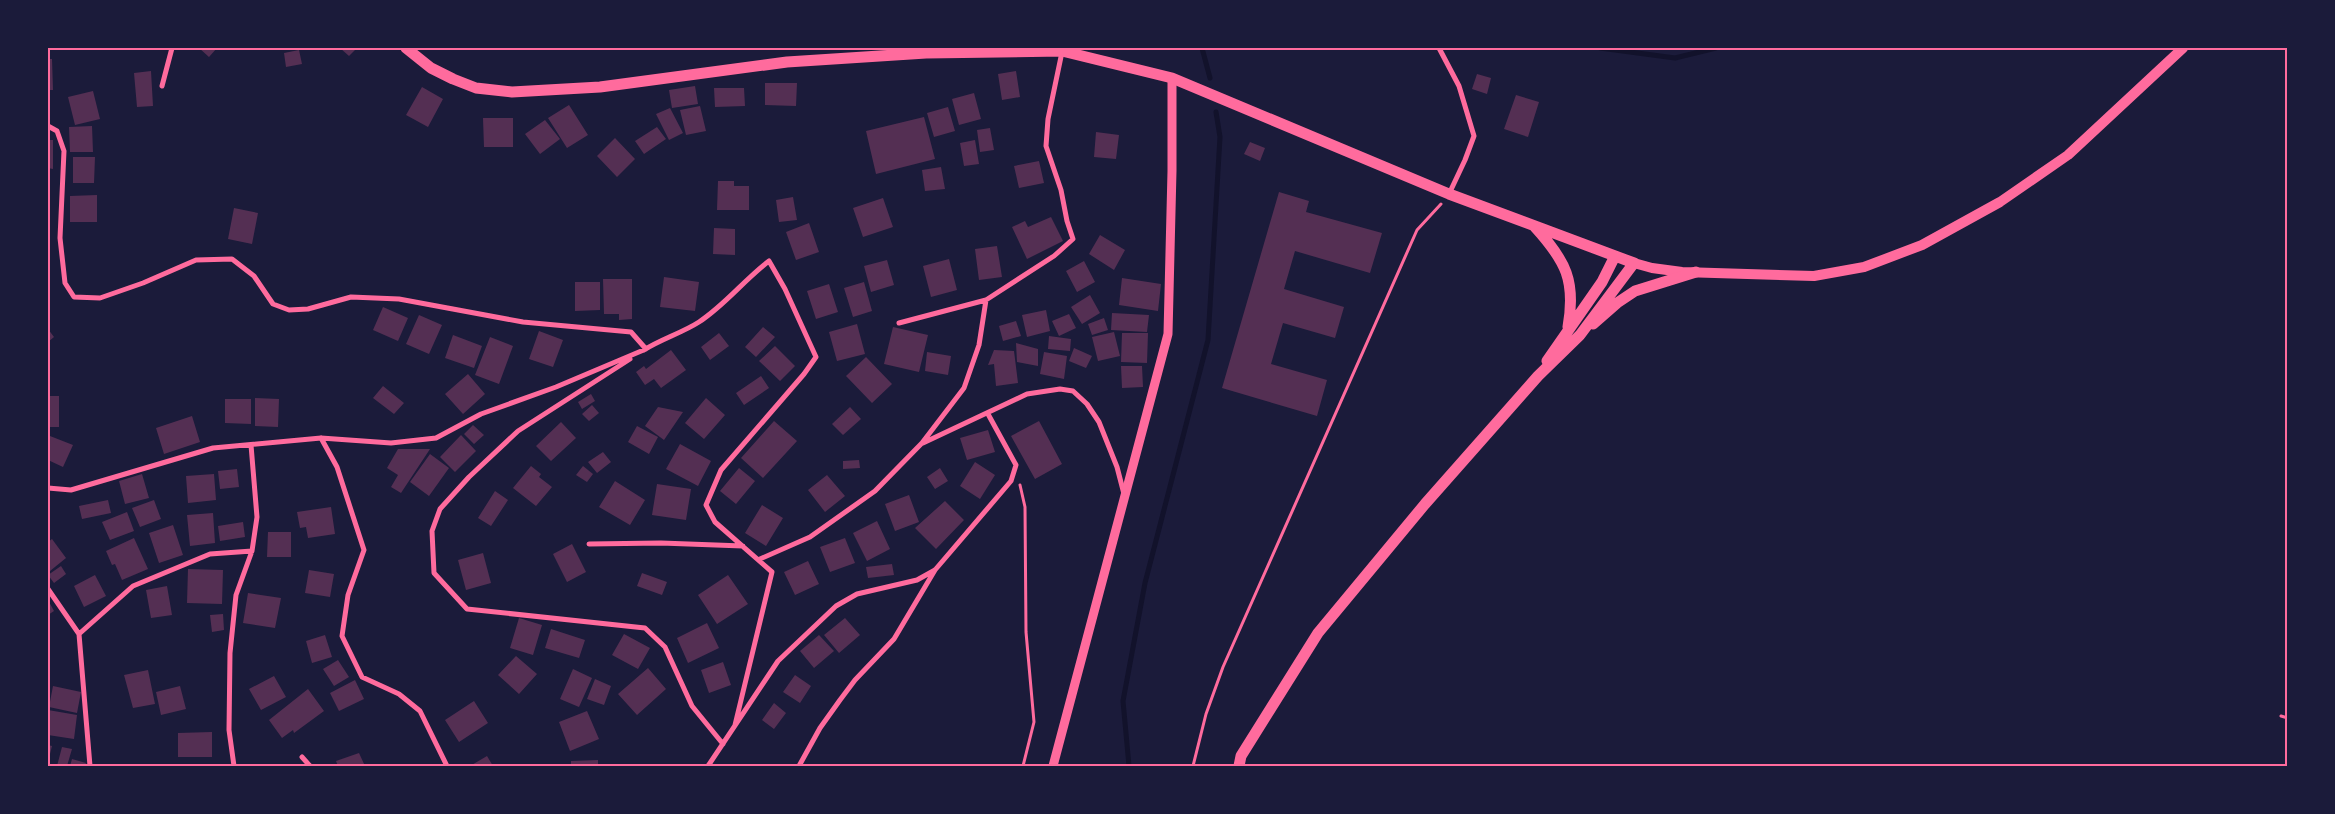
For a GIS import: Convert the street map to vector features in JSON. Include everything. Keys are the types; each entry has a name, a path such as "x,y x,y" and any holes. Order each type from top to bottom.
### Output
{"main road":[{"path":"406,48 431,68 453,79 476,88 512,92 600,87 787,62 926,54 1062,52 1172,78 1449,194 1652,268 1696,272 1814,276 1864,267 1922,245 2000,202 2068,155 2183,48"},
{"path":"1534,226 1560,258 1569,278 1572,307 1568,330"},
{"path":"1538,376 1602,282 1615,256"},
{"path":"1580,334 1634,262"},
{"path":"1239,766 1241,756 1318,633 1425,504 1538,376 1580,334 1627,295 1696,272"}],"street":[{"path":"162,86 172,48"},
{"path":"1439,48 1459,86 1474,136 1449,194"},
{"path":"899,323 986,300 1054,256 1073,239 1066,221 1061,190 1046,146 1048,119 1062,52"},
{"path":"1054,766 1168,334 1172,78"},
{"path":"48,126 57,131 64,151 60,238 65,283 74,297 100,298 143,283 196,260 232,259 254,276 273,304 289,310 308,309 351,297 399,299 523,322 631,332 646,348"},
{"path":"48,488 71,490 213,448 321,438 392,443 436,438 481,414 556,387 646,348 698,322 725,302 752,273 769,261 785,289 816,357 804,374 721,470 706,506 715,522 760,559 772,572 736,725"},
{"path":"760,559 810,537 876,492 922,443 964,388 979,345 986,300"},
{"path":"646,348 518,431 469,477 440,509 437,516 432,531 434,573 467,609 645,628 665,647 692,706 723,744"},
{"path":"922,443 988,414 1027,394 1060,390 1073,391 1087,404 1099,422 1116,466 1125,498"},
{"path":"799,766 820,728 854,680 894,639 935,570 1012,480 1016,465 988,414"},
{"path":"321,438 337,467 364,550 348,595 342,636 362,677 399,694 420,711 447,766"},
{"path":"234,766 229,730 230,653 236,595 252,551 257,517 251,445"},
{"path":"589,544 661,543 744,546"},
{"path":"80,634 134,586 210,554 252,551"},
{"path":"708,766 778,661 836,606 857,594 917,580 935,570"},
{"path":"48,590 80,634 90,766"},
{"path":"302,756 310,766"}],"path":[{"path":"1193,766 1206,714 1223,667 1417,230 1449,194"},
{"path":"1016,465 1025,507 1026,632 1033,692 1034,722 1023,766"},
{"path":"2281,716 2288,718"}],"building":[{"path":"199,48 217,48 209,57"},
{"path":"340,48 357,48 349,56"},
{"path":"299,50 302,64 286,67 284,53"},
{"path":"48,59 52,59 53,90 48,90"},
{"path":"151,71 153,106 137,107 134,73"},
{"path":"1016,71 1020,97 1002,100 998,74"},
{"path":"1477,74 1491,78 1487,94 1472,89"},
{"path":"765,83 797,83 796,106 765,105"},
{"path":"695,86 698,104 672,108 669,90"},
{"path":"422,87 443,99 428,127 406,115"},
{"path":"714,88 744,88 745,106 715,107"},
{"path":"93,91 100,119 75,125 68,97"},
{"path":"974,93 981,119 959,125 952,99"},
{"path":"1516,95 1539,102 1528,137 1504,129"},
{"path":"569,105 588,135 567,148 548,118"},
{"path":"700,106 706,131 686,135 680,110"},
{"path":"948,107 955,131 934,137 927,113"},
{"path":"670,108 683,133 669,140 656,114"},
{"path":"924,117 935,159 876,174 866,131"},
{"path":"483,118 513,118 513,147 484,147"},
{"path":"545,120 560,139 540,154 525,134"},
{"path":"92,126 93,152 70,152 69,127"},
{"path":"657,127 666,139 644,154 635,141"},
{"path":"990,128 994,150 980,152 977,130"},
{"path":"1096,132 1119,135 1116,159 1094,157"},
{"path":"615,138 635,159 617,177 597,156"},
{"path":"48,140 53,140 53,169 48,168"},
{"path":"975,140 979,164 964,166 960,143"},
{"path":"1250,142 1265,148 1260,161 1244,154"},
{"path":"73,157 95,157 94,183 73,183"},
{"path":"1039,161 1044,183 1019,188 1014,166"},
{"path":"941,167 945,189 925,191 922,170"},
{"path":"718,181 734,181 734,186 749,186 749,210 717,210"},
{"path":"1279,192 1309,201 1306,212 1382,233 1370,273 1295,251 1284,289 1344,307 1335,338 1283,323 1271,364 1327,380 1317,416 1222,388"},
{"path":"97,195 97,222 70,222 70,196"},
{"path":"793,197 797,220 779,222 776,200"},
{"path":"883,198 893,227 863,237 853,208"},
{"path":"234,208 258,213 252,244 228,239"},
{"path":"1051,217 1063,241 1027,259 1012,227 1025,221 1028,227"},
{"path":"809,223 819,252 796,260 786,232"},
{"path":"714,228 735,229 735,255 713,254"},
{"path":"1100,235 1125,250 1114,270 1089,254"},
{"path":"997,246 1002,277 979,280 975,249"},
{"path":"949,259 957,290 931,297 923,266"},
{"path":"887,260 894,285 871,292 864,266"},
{"path":"1084,261 1095,282 1077,292 1066,271"},
{"path":"664,277 699,282 695,311 660,307"},
{"path":"1122,278 1161,284 1158,311 1119,305"},
{"path":"603,279 632,279 632,319 619,320 619,314 604,314"},
{"path":"575,282 600,282 600,310 575,311"},
{"path":"864,282 872,311 853,317 844,288"},
{"path":"829,284 838,312 816,319 807,291"},
{"path":"1090,295 1100,313 1082,324 1071,307"},
{"path":"383,307 408,318 398,341 373,330"},
{"path":"1046,310 1050,331 1027,337 1022,315"},
{"path":"1112,313 1149,315 1147,332 1111,330"},
{"path":"1069,314 1076,328 1059,336 1052,321"},
{"path":"419,315 442,325 429,354 406,344"},
{"path":"1104,318 1108,330 1092,335 1088,324"},
{"path":"1016,321 1021,336 1003,341 999,326"},
{"path":"857,324 865,354 837,361 829,332"},
{"path":"763,327 775,337 756,357 745,347"},
{"path":"893,327 928,335 919,372 884,364"},
{"path":"48,329 54,337 48,342"},
{"path":"539,331 563,340 553,367 529,359"},
{"path":"1114,332 1120,356 1098,361 1092,337"},
{"path":"719,333 729,346 710,360 701,347"},
{"path":"1122,333 1148,333 1147,363 1121,362"},
{"path":"453,335 482,346 474,368 445,358"},
{"path":"1049,336 1071,339 1070,351 1048,349"},
{"path":"490,337 513,346 499,384 475,375"},
{"path":"1016,343 1038,349 1038,366 1017,362"},
{"path":"775,346 795,366 780,381 759,361"},
{"path":"1074,348 1092,356 1086,368 1069,361"},
{"path":"671,350 686,370 661,388 654,379 645,385 636,372 644,366 646,369"},
{"path":"994,350 1014,351 1018,383 996,386 994,364 988,365"},
{"path":"927,352 951,356 948,375 925,371"},
{"path":"1044,352 1067,356 1064,379 1040,374"},
{"path":"866,357 892,384 872,403 846,376"},
{"path":"1121,366 1142,366 1143,387 1122,388"},
{"path":"468,374 485,394 463,414 445,394"},
{"path":"761,376 769,388 744,405 736,393"},
{"path":"383,386 404,403 394,414 373,398"},
{"path":"591,394 595,401 582,409 578,402"},
{"path":"48,396 59,396 59,427 48,427"},
{"path":"255,398 279,399 278,427 255,426"},
{"path":"706,398 725,415 704,439 685,423"},
{"path":"225,399 251,399 251,424 225,423"},
{"path":"592,405 599,413 589,421 582,414"},
{"path":"658,407 683,412 664,440 645,426"},
{"path":"850,407 861,419 843,435 832,424"},
{"path":"192,416 200,442 164,454 156,428"},
{"path":"774,421 797,441 763,478 741,458"},
{"path":"1039,421 1062,464 1035,479 1011,436"},
{"path":"561,422 576,438 551,461 536,446"},
{"path":"473,425 484,435 474,444 464,434"},
{"path":"637,426 658,437 649,454 628,442"},
{"path":"988,430 995,452 967,460 960,438"},
{"path":"461,435 476,451 455,472 440,457"},
{"path":"50,436 73,445 63,467 48,460"},
{"path":"680,444 711,461 698,486 666,469"},
{"path":"398,449 430,449 401,493 391,487 398,475 387,468"},
{"path":"603,452 611,462 597,473 588,462"},
{"path":"430,454 449,468 429,496 410,482"},
{"path":"859,460 860,468 843,469 843,461"},
{"path":"975,462 995,475 980,499 960,486"},
{"path":"531,466 541,474 539,477 552,487 536,506 513,488"},
{"path":"583,466 593,474 587,482 576,475"},
{"path":"739,468 755,481 736,504 720,491"},
{"path":"940,468 948,481 935,489 927,477"},
{"path":"237,469 239,487 220,489 218,471"},
{"path":"142,474 149,498 125,504 119,481"},
{"path":"214,474 216,500 188,503 186,476"},
{"path":"827,475 845,496 825,512 808,490"},
{"path":"615,481 645,500 630,525 599,507"},
{"path":"657,484 691,489 686,520 652,515"},
{"path":"495,491 508,500 491,526 478,518"},
{"path":"909,495 919,522 895,531 885,504"},
{"path":"108,500 111,513 82,519 79,506"},
{"path":"154,500 161,519 140,527 132,508"},
{"path":"945,501 964,520 936,549 915,528"},
{"path":"762,505 783,518 766,546 745,533"},
{"path":"331,507 335,534 308,538 306,527 300,528 297,512"},
{"path":"127,512 134,531 110,540 102,522"},
{"path":"213,513 215,543 190,546 187,515"},
{"path":"877,521 890,549 867,561 853,533"},
{"path":"243,522 245,537 220,541 218,526"},
{"path":"173,525 183,555 159,563 149,533"},
{"path":"268,532 291,532 291,557 267,557"},
{"path":"134,538 148,569 122,580 115,564 112,565 106,551"},
{"path":"845,538 855,563 830,572 820,547"},
{"path":"52,539 66,558 50,571 48,568 48,542"},
{"path":"572,544 586,572 567,582 553,554"},
{"path":"483,553 491,583 466,590 458,560"},
{"path":"808,561 819,584 795,595 784,572"},
{"path":"892,564 894,575 868,578 866,567"},
{"path":"61,566 66,574 54,583 48,575"},
{"path":"188,569 223,570 222,604 187,603"},
{"path":"309,570 334,574 330,597 305,593"},
{"path":"642,573 667,582 662,595 637,586"},
{"path":"95,575 106,596 84,607 74,586"},
{"path":"728,575 748,604 717,624 698,595"},
{"path":"167,586 172,615 151,618 146,590"},
{"path":"248,593 281,598 275,628 243,623"},
{"path":"48,600 54,611 48,615"},
{"path":"223,614 224,630 212,632 210,615"},
{"path":"519,618 542,625 533,655 510,648"},
{"path":"845,618 860,635 839,653 824,635"},
{"path":"707,623 719,648 688,663 677,638"},
{"path":"551,629 585,640 579,658 545,648"},
{"path":"624,634 650,648 638,669 612,655"},
{"path":"325,635 332,657 312,663 306,641"},
{"path":"819,635 834,651 814,668 800,651"},
{"path":"516,656 537,674 519,694 498,675"},
{"path":"338,660 349,677 334,686 323,669"},
{"path":"723,662 731,685 709,693 701,670"},
{"path":"648,668 666,689 637,715 618,694"},
{"path":"573,669 592,678 579,707 560,699"},
{"path":"148,670 155,704 133,708 124,675"},
{"path":"795,675 811,686 800,703 783,692"},
{"path":"274,676 286,697 261,710 249,689"},
{"path":"595,679 611,686 604,705 587,699"},
{"path":"355,680 364,699 339,711 330,693"},
{"path":"53,686 81,692 77,713 49,707"},
{"path":"180,686 186,709 161,715 156,692"},
{"path":"308,689 324,711 294,733 293,730 282,738 269,720"},
{"path":"474,701 488,723 459,742 445,720"},
{"path":"774,703 786,713 774,729 762,720"},
{"path":"48,710 77,715 74,739 48,735"},
{"path":"587,711 599,739 570,751 559,722"},
{"path":"212,732 212,757 178,757 178,733"},
{"path":"48,745 52,746 48,762"},
{"path":"62,747 72,749 67,766 57,766"},
{"path":"359,753 365,766 338,766 336,761"},
{"path":"487,756 493,766 470,766"},
{"path":"72,759 86,763 85,766 70,766"},
{"path":"598,760 598,766 571,766 571,761"}],"waterway":[{"path":"1202,48 1210,78"},
{"path":"1600,48 1675,58 1716,48"},
{"path":"1129,766 1123,701 1145,583 1208,340 1220,137 1216,112"}]}
